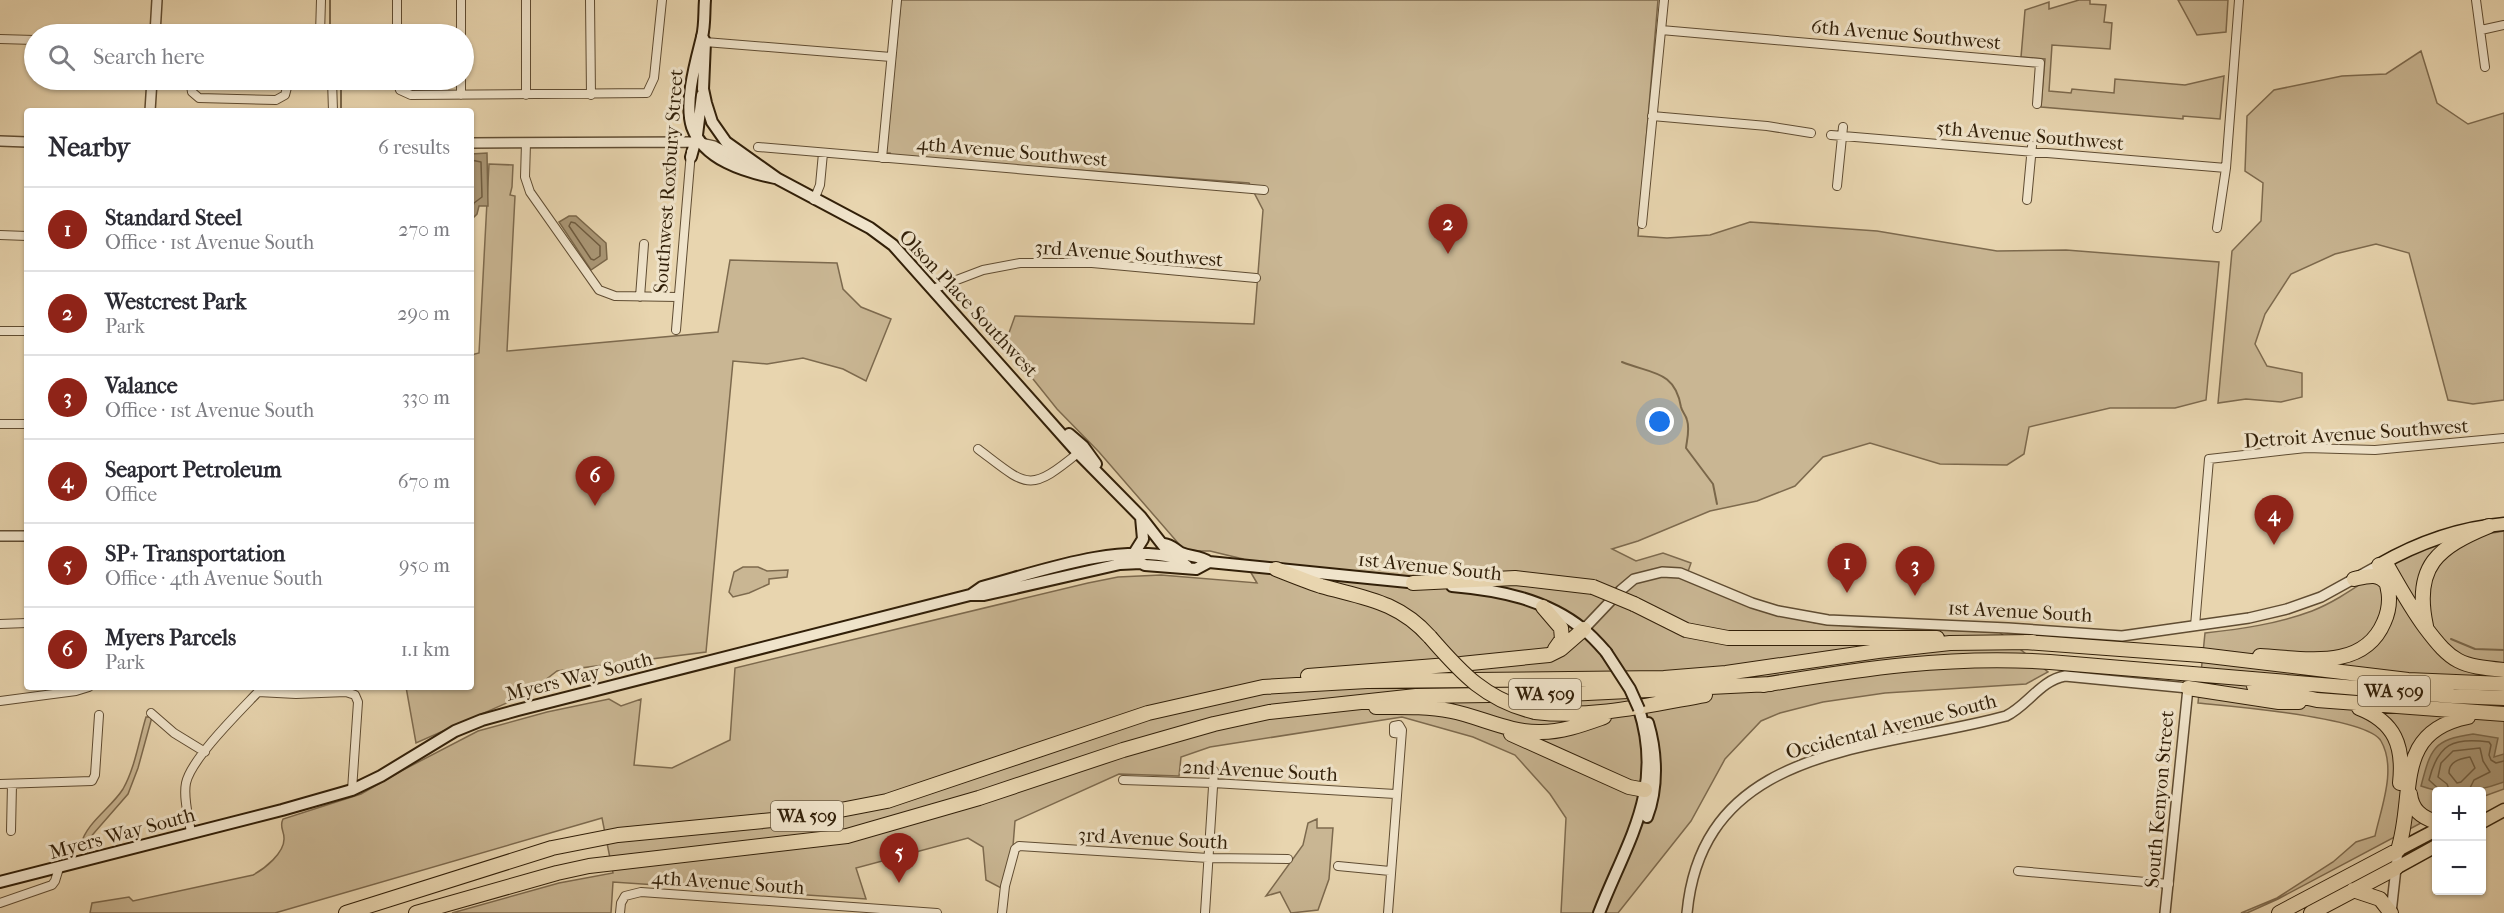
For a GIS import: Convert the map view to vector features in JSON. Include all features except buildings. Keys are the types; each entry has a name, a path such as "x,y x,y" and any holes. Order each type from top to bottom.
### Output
{"highway":[{"path":"2426,628 2422,594 2424,581 2434,560 2451,543 2489,526"},
{"path":"2201,655 2205,652 2326,659 2353,654 2368,645 2381,629 2388,609 2388,585 2382,563"},
{"path":"2382,563 2438,646 2455,660 2479,668 2504,670"},
{"path":"1276,570 1385,604 1412,618 1475,685 1506,703 1535,712 1564,714 1636,712"},
{"path":"2354,579 2376,576 2384,579 2388,585"},
{"path":"1413,583 1515,578 1593,587 1686,630 1728,638 1918,637 2033,642"},
{"path":"1543,607 1563,633 1560,643 1549,655"},
{"path":"1263,687 1328,673 1449,665 1549,655 1561,649 1584,629"},
{"name":"WA 509","path":"346,913 552,848 586,840 804,817 887,801 1148,713 1263,687 1367,681 1664,678 1756,670 1878,651 1950,643 2033,642 2201,655 2408,680 2504,684"},
{"name":"WA 509","path":"416,913 589,866 810,842 857,834 1214,724 1269,712 1416,696 1567,694 1771,684 1894,665 1989,659 2050,662 2453,696 2504,698"},
{"path":"2208,676 2317,700 2504,714"},
{"path":"1320,706 1422,707 1454,712 1526,731 1548,732 1771,684"},
{"path":"2188,688 2286,703 2317,700"},
{"path":"2347,703 2378,717 2396,739 2402,760 2394,839 2398,850"},
{"path":"2279,913 2398,850 2403,834 2408,783 2414,754 2429,733 2441,725 2483,714"},
{"path":"1476,718 1629,787 1645,790"},
{"path":"2408,783 2413,807 2423,817 2432,820"},
{"path":"2311,913 2396,868"},
{"path":"2353,890 2375,896 2391,913"},
{"path":"2266,913 2306,897"}],"main road":[{"name":"Southwest Roxbury Street","path":"705,0 703,89 712,122"},
{"name":"Southwest Roxbury Street","path":"694,143 690,103 692,82 697,49 704,39"},
{"path":"694,143 703,89"},
{"name":"Olson Place Southwest","path":"712,122 726,142 778,179 883,236 893,245 1060,430 1078,453 1142,517 1169,553"},
{"name":"Olson Place Southwest","path":"694,143 749,173 778,179"},
{"name":"Olson Place Southwest","path":"1060,430 1072,435 1083,446 1094,459 1097,470"},
{"path":"1133,555 1143,539 1142,517"},
{"name":"1st Avenue South","path":"2382,563 2431,539 2504,524"},
{"name":"Olson Place Southwest","path":"1169,553 1171,545 1202,564"},
{"path":"1141,563 1144,560 1161,560 1169,553"},
{"name":"Myers Way South","path":"970,595 982,587 1068,564 1133,555 1169,553 1202,564"},
{"name":"Myers Way South","path":"0,882 352,790 381,776 455,731 482,720 970,595 984,595 1088,570 1141,563 1202,564"},
{"name":"1st Avenue South","path":"1202,564 1493,590 1528,600 1584,629"},
{"path":"1584,629 1606,652 1630,689 1647,755 1645,790 1638,825 1599,913"},
{"path":"1609,892 1619,881 1648,813 1654,781 1652,737 1648,721 1636,712"},
{"path":"2486,812 2504,808"},
{"path":"2486,819 2504,808"},
{"path":"2398,850 2432,832"},
{"path":"2396,868 2432,848"}],"street":[{"path":"156,24 157,0"},
{"path":"320,24 321,0"},
{"path":"397,0 397,24"},
{"path":"461,0 461,24"},
{"path":"526,0 526,95"},
{"path":"590,0 591,95"},
{"path":"402,90 411,95 647,93 654,78 662,0"},
{"path":"882,158 897,0"},
{"path":"1642,224 1664,0"},
{"path":"2217,228 2226,168 2239,0"},
{"path":"2476,0 2486,67"},
{"path":"2481,30 2504,25"},
{"name":"6th Avenue Southwest","path":"1661,30 2040,63 2037,104"},
{"path":"0,39 24,40"},
{"path":"704,39 891,57"},
{"path":"150,108 151,90"},
{"path":"191,90 202,99 276,100 285,95 286,90"},
{"path":"332,90 333,108"},
{"path":"461,90 461,95"},
{"path":"1652,116 1767,126 1811,134"},
{"path":"1837,186 1842,132"},
{"name":"5th Avenue Southwest","path":"1831,135 1842,132 2226,168"},
{"path":"0,141 24,142"},
{"path":"474,143 694,143 714,146 778,179"},
{"path":"526,143 525,177 530,192 594,285 603,293 640,297 678,297"},
{"name":"Southwest Roxbury Street","path":"676,330 694,143"},
{"name":"4th Avenue Southwest","path":"758,147 1264,190"},
{"path":"2027,200 2032,149"},
{"path":"814,200 820,185 823,153"},
{"path":"0,236 24,236"},
{"path":"640,297 644,243"},
{"name":"3rd Avenue Southwest","path":"933,289 1002,265 1027,262 1092,263 1256,278"},
{"path":"0,331 24,331"},
{"path":"0,424 24,424"},
{"name":"Detroit Avenue Southwest","path":"2195,626 2209,459 2306,448 2375,450 2504,438"},
{"path":"978,449 1014,476 1029,481 1051,476 1078,453"},
{"path":"0,536 24,536"},
{"name":"1st Avenue South","path":"1584,629 1634,579 1670,571 1778,611 1844,622 2008,628 2122,636 2249,618 2287,609 2321,597 2382,563"},
{"path":"0,624 24,623"},
{"name":"Occidental Avenue South","path":"1687,913 1692,879 1700,857 1719,823 1750,791 1792,767 1857,749 2006,716 2026,704 2048,682 2059,677 2188,688"},
{"name":"South Kenyon Street","path":"2165,913 2188,688"},
{"path":"0,701 79,690"},
{"path":"191,833 186,786 189,775 205,752 259,690"},
{"path":"293,690 346,692 355,695 358,702 352,790"},
{"path":"151,713 174,733 205,752"},
{"path":"0,784 89,782 94,779 99,715"},
{"path":"1388,913 1401,734"},
{"path":"1205,913 1214,771"},
{"name":"2nd Avenue South","path":"1123,780 1213,783 1395,795"},
{"path":"11,831 12,784"},
{"name":"3rd Avenue South","path":"1002,913 1005,886 1017,847 1208,858 1288,859"},
{"path":"2391,913 2398,850"},
{"path":"1338,866 1390,871"},
{"path":"0,903 52,885 59,868"},
{"path":"2018,871 2169,884"},
{"name":"4th Avenue South","path":"620,913 621,903 625,896 641,892 937,913"}],"shaded area":[{"path":"901,0 1658,0 1638,236 1667,238 1710,235 1750,222 1877,231 1997,251 2066,250 2219,262 2206,400 2175,408 2110,408 2029,427 2024,454 2007,465 1940,464 1870,443 1823,457 1795,486 1757,501 1710,511 1638,541 1612,549 1636,561 1663,553 1691,563 1685,580 1752,607 1816,623 1859,627 1999,632 2048,672 2026,684 1885,693 1823,702 1780,713 1761,721 1725,759 1691,821 1618,913 1561,913 1566,818 1550,794 1515,755 1473,737 1402,717 1210,747 1181,757 1179,776 1119,774 1015,821 1013,846 1001,888 986,880 983,847 968,838 856,868 866,899 613,882 611,913 452,913 559,883 613,873 602,818 275,913 90,913 92,903 129,897 133,901 253,875 278,855 284,838 283,819 361,794 478,731 547,712 609,699 621,706 641,699 634,765 672,768 730,740 735,668 1118,577 1161,575 1257,583 1243,559 1210,551 1185,551 1099,452 1057,409 1005,344 1015,316 1254,324 1263,210 1249,183 890,156 890,153 886,153"},
{"path":"2079,0 2090,0 2090,4 2106,5 2104,22 2112,23 2110,49 2052,45 2049,91 2071,93 2072,89 2114,93 2115,79 2185,85 2224,76 2220,119 2183,116 2183,119 2041,107 2045,59 2021,57 2025,10 2049,2 2049,9"},
{"path":"2178,0 2228,0 2226,32 2197,35"},
{"path":"2421,51 2437,103 2468,124 2504,113 2504,400 2473,404 2448,400 2409,253 2376,244 2335,254 2291,274 2265,314 2255,344 2267,366 2302,373 2302,397 2281,402 2246,399 2218,403 2232,251 2261,221 2263,183 2245,171 2247,116 2274,90 2342,76 2386,74"},
{"path":"489,164 513,165 510,195 515,196 507,351 718,332 730,260 837,263 843,289 861,307 891,319 866,381 843,369 803,358 767,364 733,361 706,652 557,671 527,694 416,743 407,690 474,690 474,354 479,353"},
{"path":"2504,531 2504,789 2486,796 2486,787 2432,787 2432,817 2278,899 2247,913 2241,913 2277,898 2333,862 2356,842 2375,836 2384,801 2388,764 2381,741 2371,733 2351,725 2297,714 2198,703 2205,633 2232,630 2299,616 2324,606 2415,552 2452,541"},
{"path":"743,567 758,567 767,571 788,570 787,577 769,579 769,584 733,597 729,592 734,572"},
{"path":"146,717 152,717 138,768 128,794 88,840 81,844 88,829 123,789 134,763"},
{"path":"1317,819 1317,828 1333,828 1329,879 1318,910 1291,913 1280,892 1266,896 1303,845 1308,823"}],"water":[{"path":"487,153 488,206 479,206 474,217 474,154"},
{"path":"569,216 576,216 606,243 607,259 591,270 559,222"},
{"path":"2473,734 2498,738 2494,757 2504,754 2504,782 2486,787 2432,787 2432,789 2421,786 2431,754 2442,743"}],"waterway":[{"path":"330,0 330,24"},
{"path":"341,90 341,108"},
{"path":"1622,362 1660,375 1673,386 1688,423 1686,448 1713,484 1717,504"},
{"path":"2451,639 2475,649 2504,650"}],"place":[{"name":"Westcrest Park","path":"1448,254"},
{"name":"Myers Parcels","path":"595,506"},
{"name":"Seaport Petroleum","path":"2274,545"},
{"name":"Standard Steel","path":"1847,593"},
{"name":"Valance","path":"1915,596"},
{"name":"SP+ Transportation","path":"899,883"}]}
